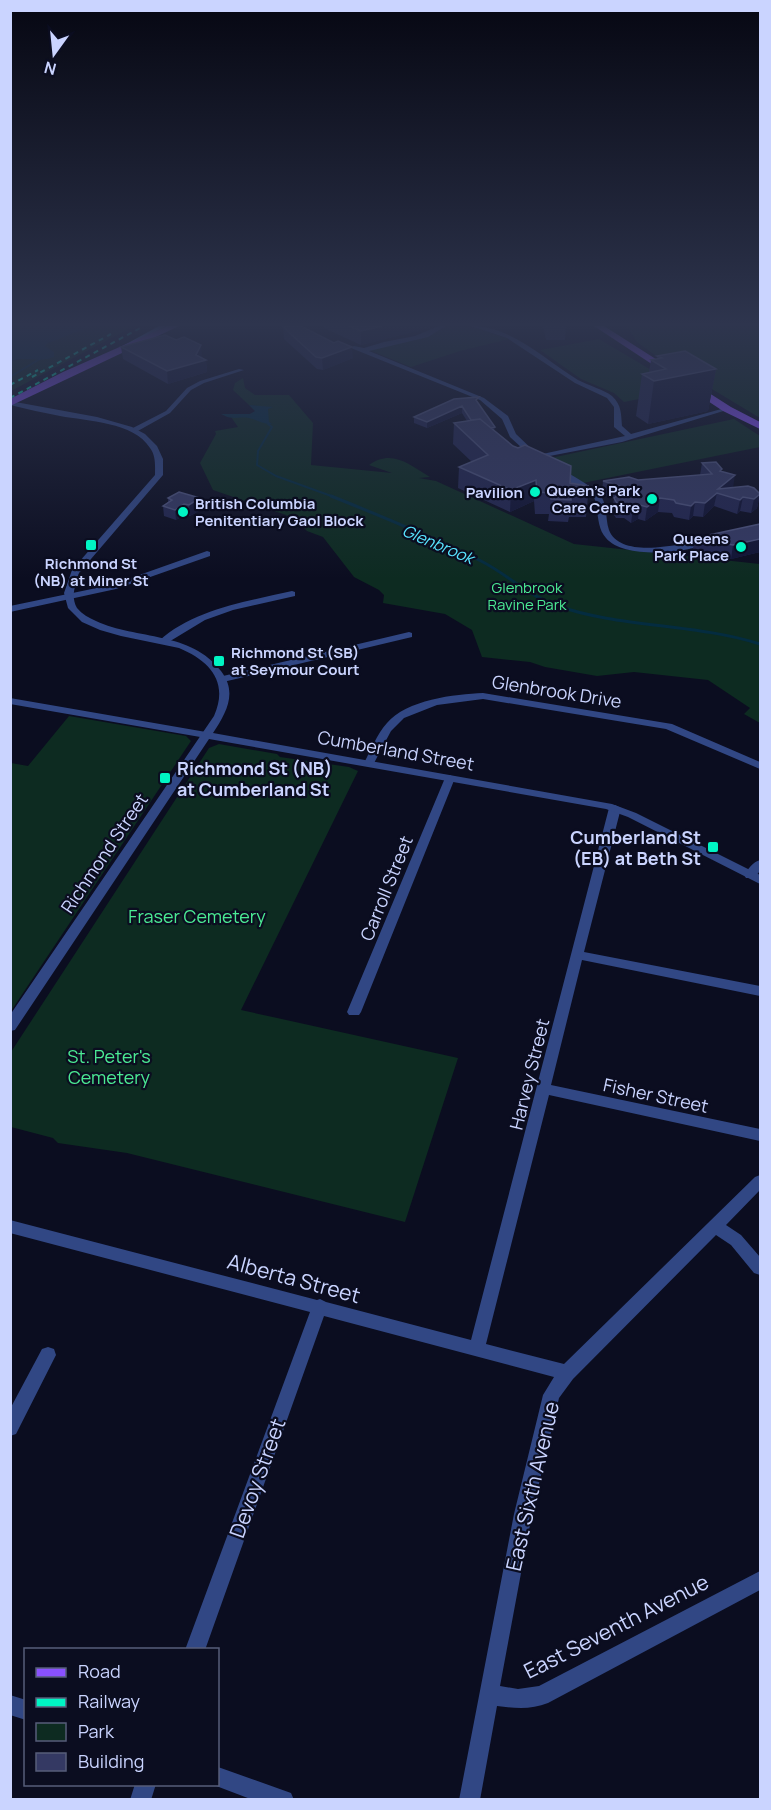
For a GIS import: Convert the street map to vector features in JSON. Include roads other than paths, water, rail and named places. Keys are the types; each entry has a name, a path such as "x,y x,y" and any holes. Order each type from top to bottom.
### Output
{"main road":[{"path":"731,410 760,426"},
{"path":"738,410 740,414"}],"street":[{"path":"40,410 99,420 133,430 157,450 161,464 159,475 75,572 69,582 72,608 84,620 104,629 164,641 203,656 223,679 408,635"},
{"path":"133,430 169,410"},
{"path":"496,410 505,418 513,435 537,457 588,489 600,502 609,537 628,547 652,550 677,548 723,537"},
{"path":"618,410 618,428 630,437"},
{"path":"537,457 630,437 723,410"},
{"path":"697,419 740,414"},
{"path":"10,609 113,587 207,554"},
{"path":"164,641 202,618 230,608 292,594"},
{"name":"Richmond Street","path":"10,1026 224,707 226,696 223,679"},
{"name":"Glenbrook Drive","path":"369,763 392,722 400,716 453,699 483,696 668,726 760,766"},
{"name":"Cumberland Street","path":"10,701 615,808 755,877"},
{"name":"Carroll Street","path":"354,1012 450,778"},
{"name":"Harvey Street","path":"477,1347 545,1089 615,808"},
{"path":"755,877 760,864"},
{"path":"577,955 760,991"},
{"name":"Fisher Street","path":"545,1089 760,1135"},
{"name":"East Sixth Avenue","path":"469,1800 523,1514 551,1395 567,1373 760,1181"},
{"name":"Alberta Street","path":"10,1226 477,1347 567,1373"},
{"path":"714,1226 736,1240 760,1268"},
{"name":"Devoy Street","path":"196,1648 320,1306"},
{"path":"10,1428 48,1355"},
{"name":"East Seventh Avenue","path":"490,1695 518,1699 541,1696 760,1580"},
{"path":"219,1777 284,1800"},
{"path":"140,1800 146,1786"}],"water":[{"path":"268,410 269,422 272,424 221,414 250,414 255,411"}],"waterway":[{"name":"Glenbrook","path":"268,424 272,427 258,451 257,465 276,476 334,497"},
{"name":"Glenbrook","path":"331,496 481,561 535,596 555,605 604,618 709,632 760,644"}],"place":[{"name":"Pavilion","path":"535,492"},
{"name":"Queen's Park Care Centre","path":"652,499"},
{"name":"British Columbia Penitentiary Gaol Block","path":"183,512"},
{"name":"Richmond St (NB) at Miner St","path":"91,545"},
{"name":"Queens Park Place","path":"741,547"},
{"name":"Richmond St (SB) at Seymour Court","path":"219,661"},
{"name":"Richmond St (NB) at Cumberland St","path":"165,778"},
{"name":"Cumberland St (EB) at Beth St","path":"713,847"}],"park label":[{"name":"Glenbrook Ravine Park","path":"527,596"},
{"name":"Fraser Cemetery","path":"197,916"},
{"name":"St. Peter's Cemetery","path":"109,1066"}]}
